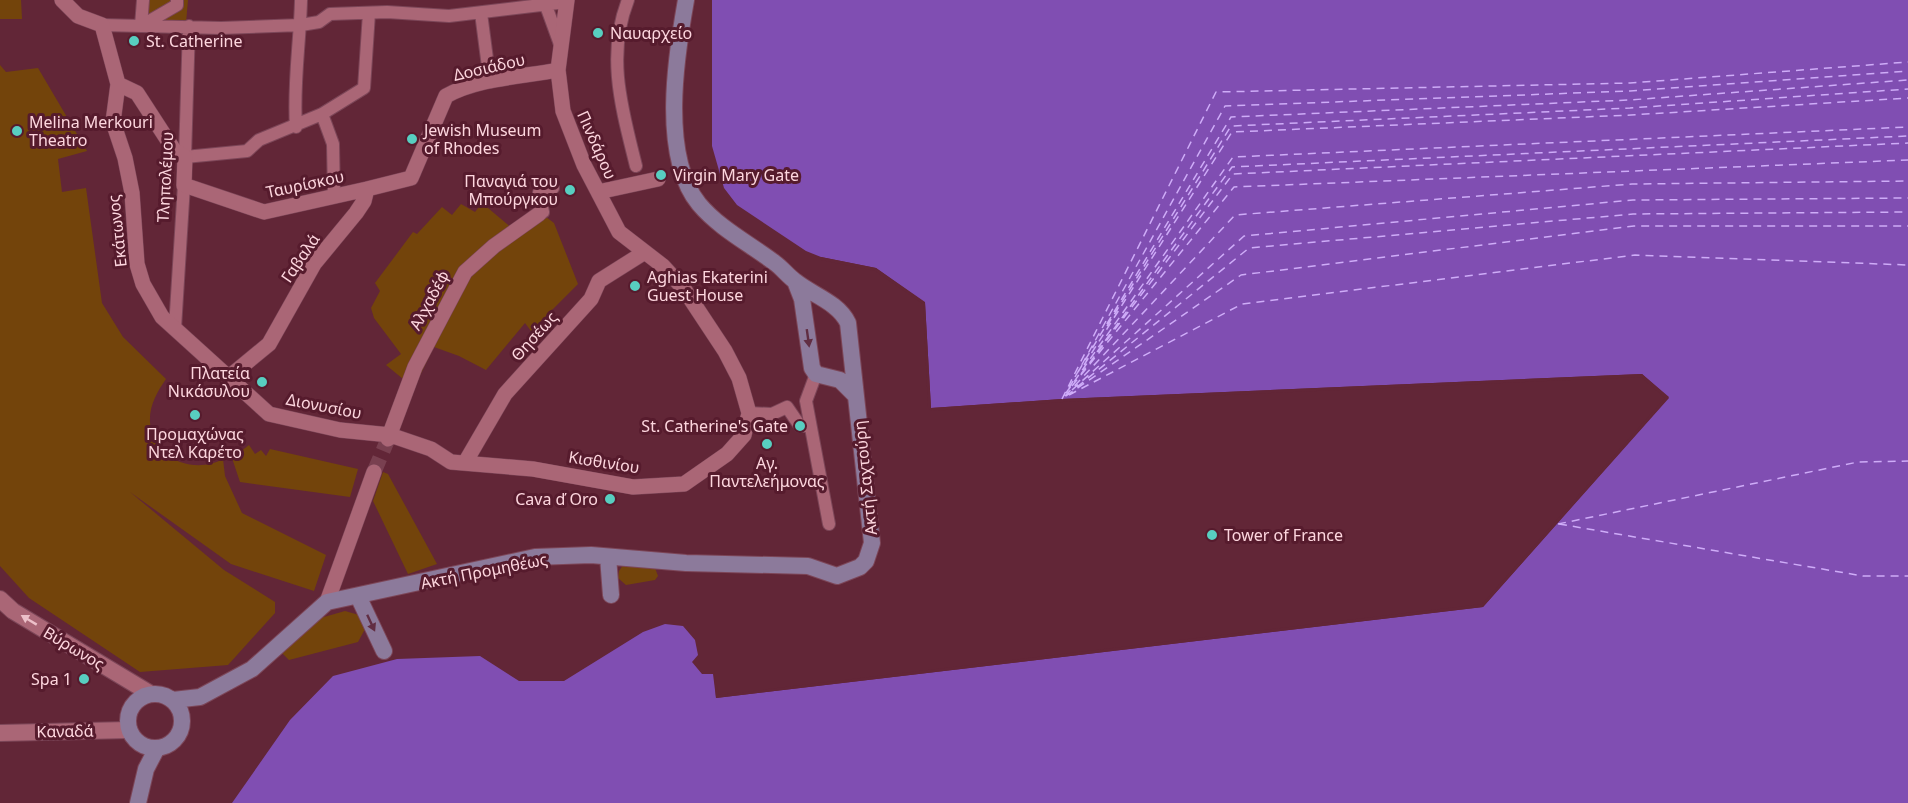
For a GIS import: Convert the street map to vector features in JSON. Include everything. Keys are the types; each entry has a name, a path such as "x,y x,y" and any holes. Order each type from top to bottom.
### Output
{"main road":[{"name":"Ακτή Σαχτούρη","path":"686,0 675,68 677,157 669,176 713,219 777,264 795,281 844,316 850,331 872,543 866,561 860,567 837,576"},
{"path":"795,281 802,299 812,368 816,374 840,380 856,396"},
{"path":"608,556 611,595"},
{"name":"Ακτή Προμηθέως","path":"327,602 535,557 608,556 686,563 808,566 837,576"},
{"path":"358,596 384,651"},
{"path":"181,716 200,697 252,669 327,602"},
{"path":"146,769 140,744 129,730 128,719 133,705 151,694 173,700 200,697"},
{"path":"140,744 157,748 166,746 179,733 181,716 173,700"},
{"path":"138,803 146,769 157,748"}],"street":[{"path":"62,0 78,16 102,25 141,26 301,25 319,22 330,14 369,13 387,6 449,16 482,13 516,4 567,1"},
{"path":"141,26 143,0"},
{"path":"141,26 177,5 177,0"},
{"path":"296,127 294,91 301,25 301,0"},
{"path":"628,0 620,20 615,50 617,90 638,173"},
{"name":"Πινδάρου","path":"567,1 558,70 563,111 584,165 620,232 663,266 684,289 725,351 739,378 749,413"},
{"path":"545,3 561,48"},
{"path":"102,25 118,84 137,93 174,150 185,157 247,151 259,140 296,127 364,88 369,13"},
{"path":"482,13 490,82"},
{"name":"Τληπολέμου","path":"175,328 184,185 189,26"},
{"name":"Δοσιάδου","path":"367,189 411,178 446,96 490,82 558,70"},
{"name":"Εκάτωνος","path":"118,84 113,122 125,158 132,193 137,264 151,299 162,317 229,377"},
{"path":"322,114 333,144 334,197"},
{"path":"598,192 638,173 669,176"},
{"name":"Ταυρίσκου","path":"184,185 264,212 367,189"},
{"name":"Αλχαδέφ","path":"389,437 415,367 465,272 494,246 543,212 539,194 553,188"},
{"name":"Γαβαλά","path":"229,377 269,344 314,264 356,213 364,201 367,189"},
{"name":"Θησέως","path":"466,461 505,394 591,299 599,281 645,252"},
{"path":"816,374 806,401 808,426 827,501 829,524"},
{"name":"Διονυσίου","path":"229,377 269,414 389,437"},
{"path":"749,413 772,414 787,407 800,426 808,426"},
{"name":"Κισθινίου","path":"389,437 431,449 451,462 466,461 533,469 633,487 684,484 727,454 744,435 749,413"},
{"path":"327,602 374,472"},
{"name":"Βύρωνος","path":"0,599 13,611 151,694"},
{"name":"Καναδά","path":"0,733 129,730"}],"shaded area":[{"path":"0,0 21,0 22,19 0,19"},
{"path":"144,0 188,0 186,23 144,21"},
{"path":"712,0 1908,0 1908,803 232,803 290,720 333,676 397,659 480,656 519,681 564,681 643,632 665,624 683,626 695,640 698,655 692,662 702,674 713,674 716,698 1483,607 1669,398 1642,374 1062,399 931,408 925,302 876,268 821,257 806,251 737,205 724,188 712,146"},
{"path":"0,65 6,72 38,68 87,151 58,159 62,192 86,188 102,303 123,337 166,379 154,399 150,416 153,435 158,446 176,460 188,464 212,464 223,459 225,476 242,513 326,555 314,591 231,564 130,492 224,570 275,602 275,613 228,665 140,672 29,598 0,566"},
{"path":"482,203 513,229 538,211 554,223 578,284 531,331 525,323 486,370 459,356 434,347 414,388 386,365 401,354 374,318 371,308 380,291 375,283 413,232 417,234 442,207 452,215 461,204 475,212"},
{"path":"249,445 255,454 261,450 266,456 270,449 358,469 350,497 240,482 232,458"},
{"path":"383,472 388,474 437,564 408,574 373,501"},
{"path":"623,565 655,568 658,576 655,580 626,585 618,578"},
{"path":"345,611 359,615 365,629 358,642 289,660 282,653 317,619"}],"pier":[{"path":"821,257 876,268 925,303 931,408 1062,399 1642,374 1669,397 1483,607 716,698 714,671 719,695 1482,604 1665,398 1641,377 1063,402 931,411 928,408 923,304 875,271 821,260"}],"ferry route":[{"path":"1062,399 1216,92 1630,83 1908,62"},
{"path":"1075,377 1225,106 1630,91 1908,71"},
{"path":"1078,372 1231,117 1629,100 1908,80"},
{"path":"1107,326 1231,126 1630,108 1908,89"},
{"path":"1084,365 1232,132 1631,115 1908,98"},
{"path":"1066,393 1233,157 1908,127"},
{"path":"1097,352 1232,167 1908,136"},
{"path":"1081,374 1233,174 1908,143"},
{"path":"1072,386 1234,187 1908,160"},
{"path":"1065,396 1235,215 1632,184 1908,181"},
{"path":"1072,390 1244,236 1633,200 1908,198"},
{"path":"1077,387 1249,248 1633,214 1908,212"},
{"path":"1066,396 1241,275 1634,226 1908,226"},
{"path":"1069,395 1242,304 1635,255 1908,265"},
{"path":"1069,388 1076,376"},
{"path":"1558,524 1858,462 1908,461"},
{"path":"1559,524 1863,576 1908,576"}],"tunnel":[{"path":"374,472 388,439"}],"place":[{"name":"Ναυαρχείο","path":"598,33"},
{"name":"St. Catherine","path":"134,41"},
{"name":"Melina Merkouri Theatro","path":"17,131"},
{"name":"Jewish Museum of Rhodes","path":"412,139"},
{"name":"Virgin Mary Gate","path":"661,175"},
{"name":"Παναγιά του Μπούργκου","path":"570,190"},
{"name":"Aghias Ekaterini Guest House","path":"635,286"},
{"name":"Πλατεία Νικάσυλου","path":"262,382"},
{"name":"Προμαχώνας Ντελ Καρέτο","path":"195,415"},
{"name":"St. Catherine's Gate","path":"800,426"},
{"name":"Αγ. Παντελεήμονας","path":"767,444"},
{"name":"Cava ď Oro","path":"610,499"},
{"name":"Tower of France","path":"1212,535"},
{"name":"Spa 1","path":"84,679"}]}
